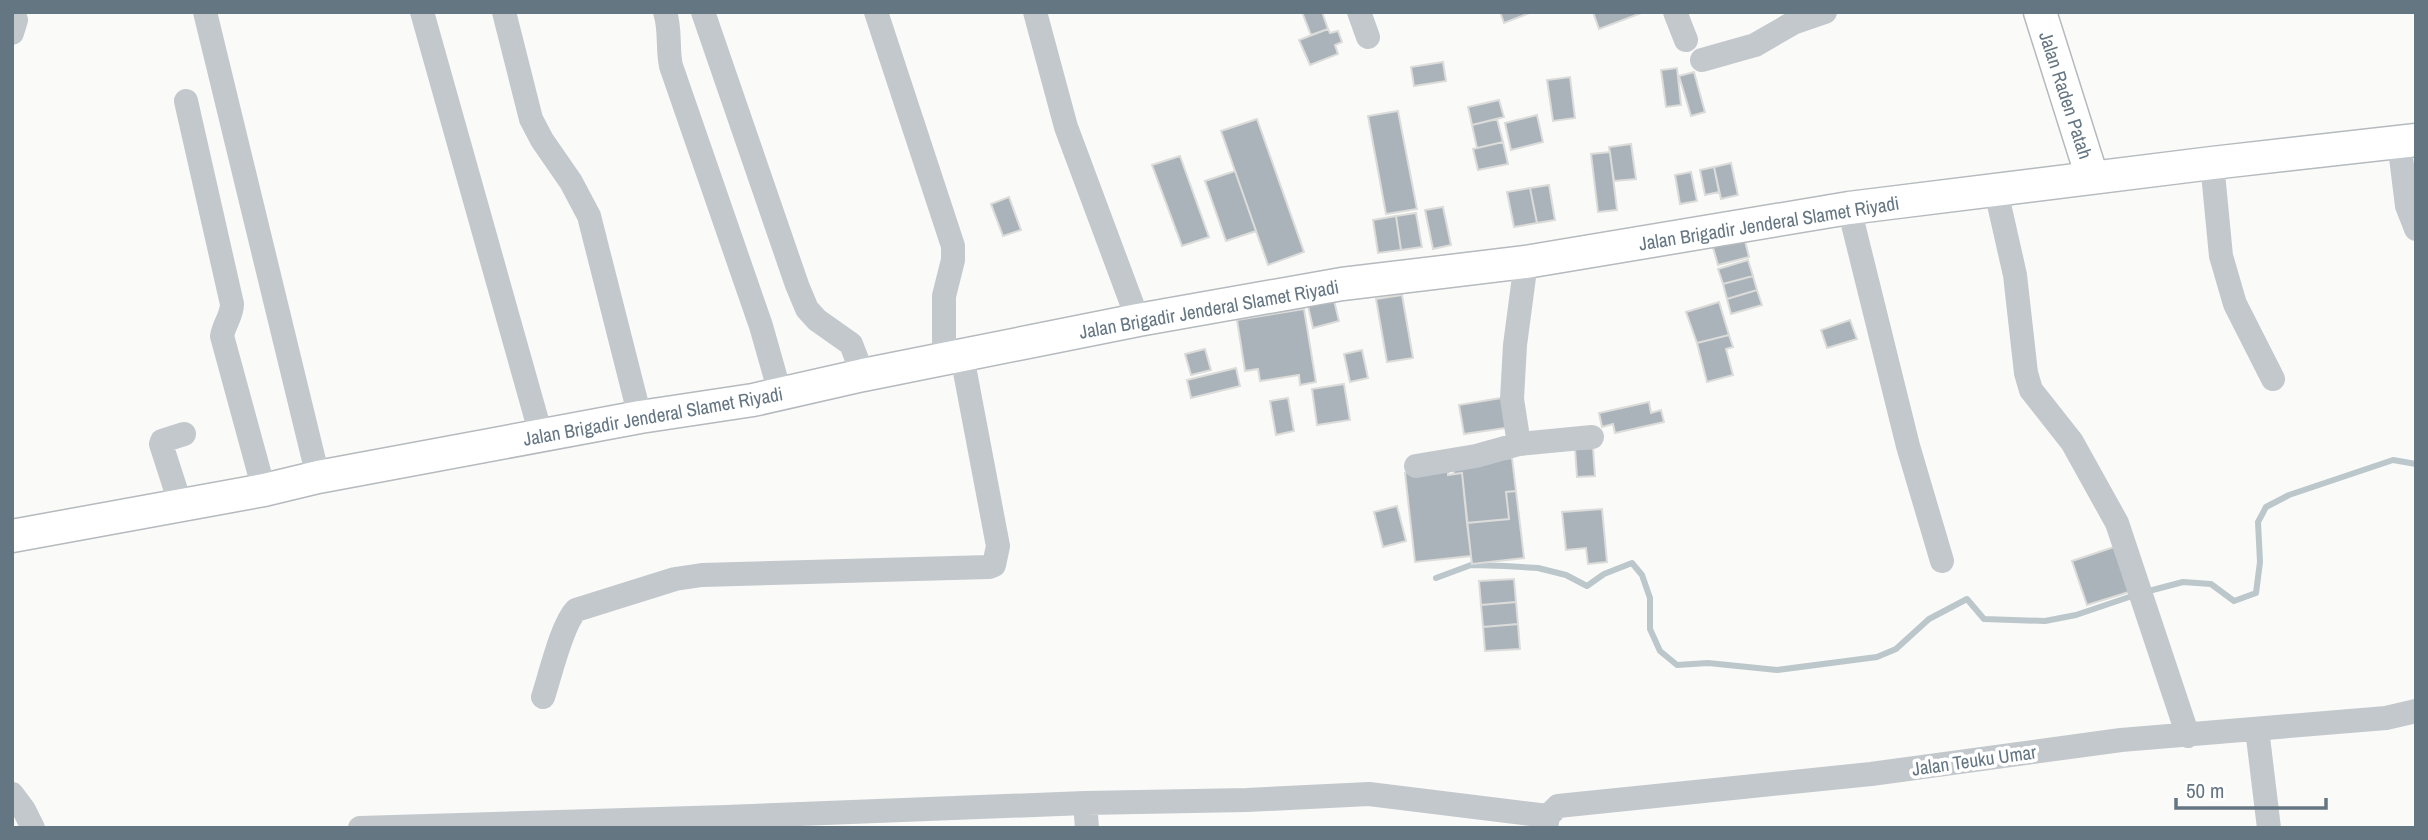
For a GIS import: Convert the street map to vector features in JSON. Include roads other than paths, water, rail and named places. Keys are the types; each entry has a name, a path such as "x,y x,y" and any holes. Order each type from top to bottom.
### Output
{"main road":[{"name":"Jalan Raden Patah","path":"2040,12 2092,177"},
{"name":"Jalan Brigadir Jenderal Slamet Riyadi","path":"12,536 181,506 541,435 780,393 1138,320 1342,284 1526,262 1849,208 2408,141"}],"street":[{"path":"12,33 16,20 13,12"},
{"path":"205,12 318,477"},
{"path":"422,12 541,435"},
{"path":"504,12 531,119 589,216 640,417"},
{"path":"665,12 670,27 668,54 671,66 761,326 780,393"},
{"path":"703,12 807,309 817,320 851,344 863,374"},
{"path":"543,697 570,615 576,610 675,579 702,575 989,568 994,565 998,546 953,358 944,296 953,260 953,246 876,12"},
{"path":"1035,12 1066,127 1138,320"},
{"path":"1359,12 1368,37"},
{"path":"1675,12 1686,40"},
{"path":"1702,60 1755,45 1793,23 1825,12"},
{"path":"186,100 232,304 231,316 222,336 264,490"},
{"path":"2408,141 2407,206 2416,229"},
{"path":"2212,163 2221,256 2235,304 2273,379"},
{"path":"1996,191 2015,275 2026,373 2031,390 2072,442 2117,523 2188,736"},
{"path":"1849,208 1908,446 1942,561"},
{"path":"1519,444 1513,385 1515,345 1526,262"},
{"path":"181,506 161,444 162,441 184,434"},
{"path":"1416,466 1476,456 1519,444 1592,437"},
{"name":"Jalan Teuku Umar","path":"1547,822 1558,806 1871,774 2121,740 2386,718 2416,711"},
{"path":"2257,729 2269,828"},
{"path":"12,794 33,828"},
{"path":"360,828 726,822 1085,803 1247,800 1369,794 1547,822"},
{"path":"1085,803 1087,828"}],"waterway":[{"path":"2145,592 2183,582 2211,584 2234,601 2256,593 2260,562 2258,522 2266,507 2289,495 2393,460 2416,464"},
{"path":"1436,578 1471,565 1505,566 1538,568 1566,575 1587,586 1604,574 1632,563 1642,575 1650,598 1650,629 1660,651 1677,665 1708,663 1777,670 1877,657 1896,649 1929,619 1967,599 1984,619 2045,621 2076,615 2135,595"}]}
